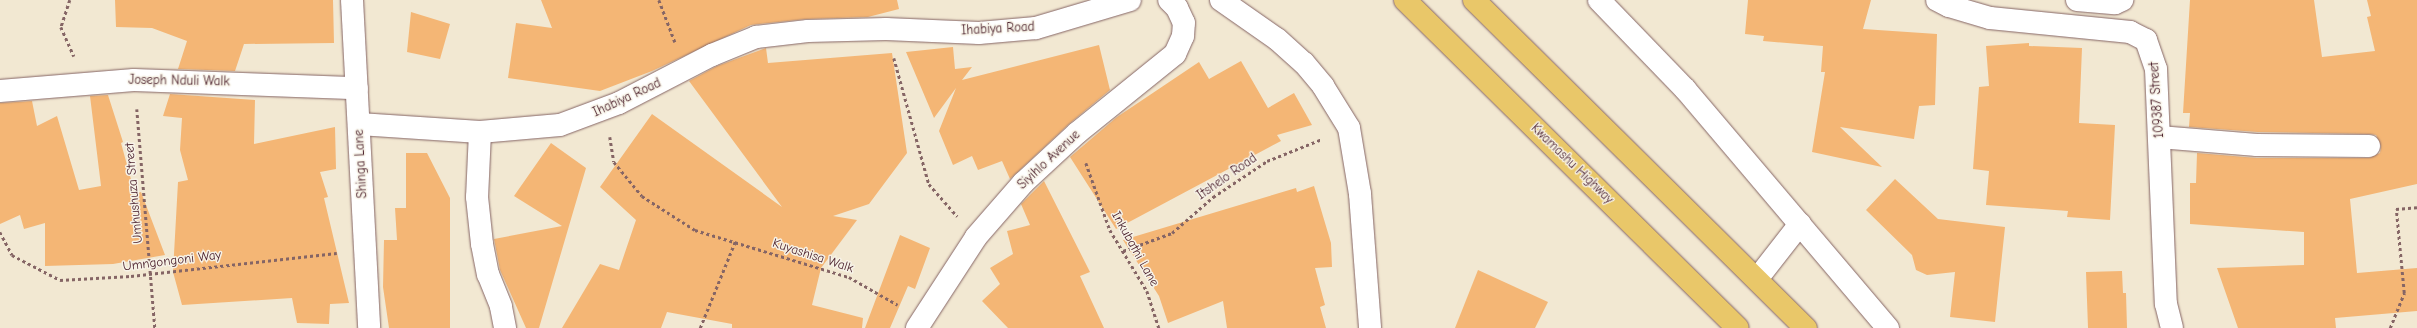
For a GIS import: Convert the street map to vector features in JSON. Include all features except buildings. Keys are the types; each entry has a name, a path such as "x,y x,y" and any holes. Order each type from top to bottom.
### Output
{"main road":[{"name":"Kwamashu Highway","path":"1406,0 1738,328"},
{"path":"1474,0 1806,328"}],"street":[{"name":"Shinga Lane","path":"352,0 358,88 368,328"},
{"name":"Ihabiya Road","path":"359,124 480,132 560,125 619,103 687,70 712,55 756,37 808,31 886,29 979,33 1036,28 1130,0"},
{"path":"1221,0 1277,39 1304,63 1323,86 1349,128 1360,194 1370,328"},
{"path":"1599,0 1685,89 1888,328"},
{"path":"2077,0 2115,3 2122,0"},
{"name":"109387 Street","path":"1945,2 1990,18 2130,32 2146,40 2154,56 2156,69 2166,304 2172,328"},
{"name":"Siyihlo Avenue","path":"920,324 976,237 1023,183 1077,134 1175,54 1183,36 1184,23 1173,4"},
{"name":"Joseph Nduli Walk","path":"0,91 134,80 358,88"},
{"path":"480,132 478,197 482,244 488,274 502,307 505,328"},
{"path":"2159,137 2257,145 2369,146"},
{"path":"1757,279 1800,224"}],"path":[{"path":"70,0 61,27 86,84"},
{"path":"659,0 687,70"},
{"path":"886,29 929,184 976,237"},
{"name":"Umhushuza Street","path":"134,80 155,328"},
{"name":"Kuyashisa Walk","path":"619,103 609,139 614,162 642,196 695,230 849,277 920,324"},
{"name":"Itshelo Road","path":"1123,251 1172,233 1213,197 1267,161 1349,128"},
{"name":"Inkubathi Lane","path":"1077,134 1093,186 1110,230 1147,291 1160,328"},
{"path":"2390,328 2404,293 2396,209 2417,207"},
{"name":"Umngongoni Way","path":"0,232 12,255 60,280 150,274 305,258 365,248"},
{"path":"700,328 735,242"}]}
